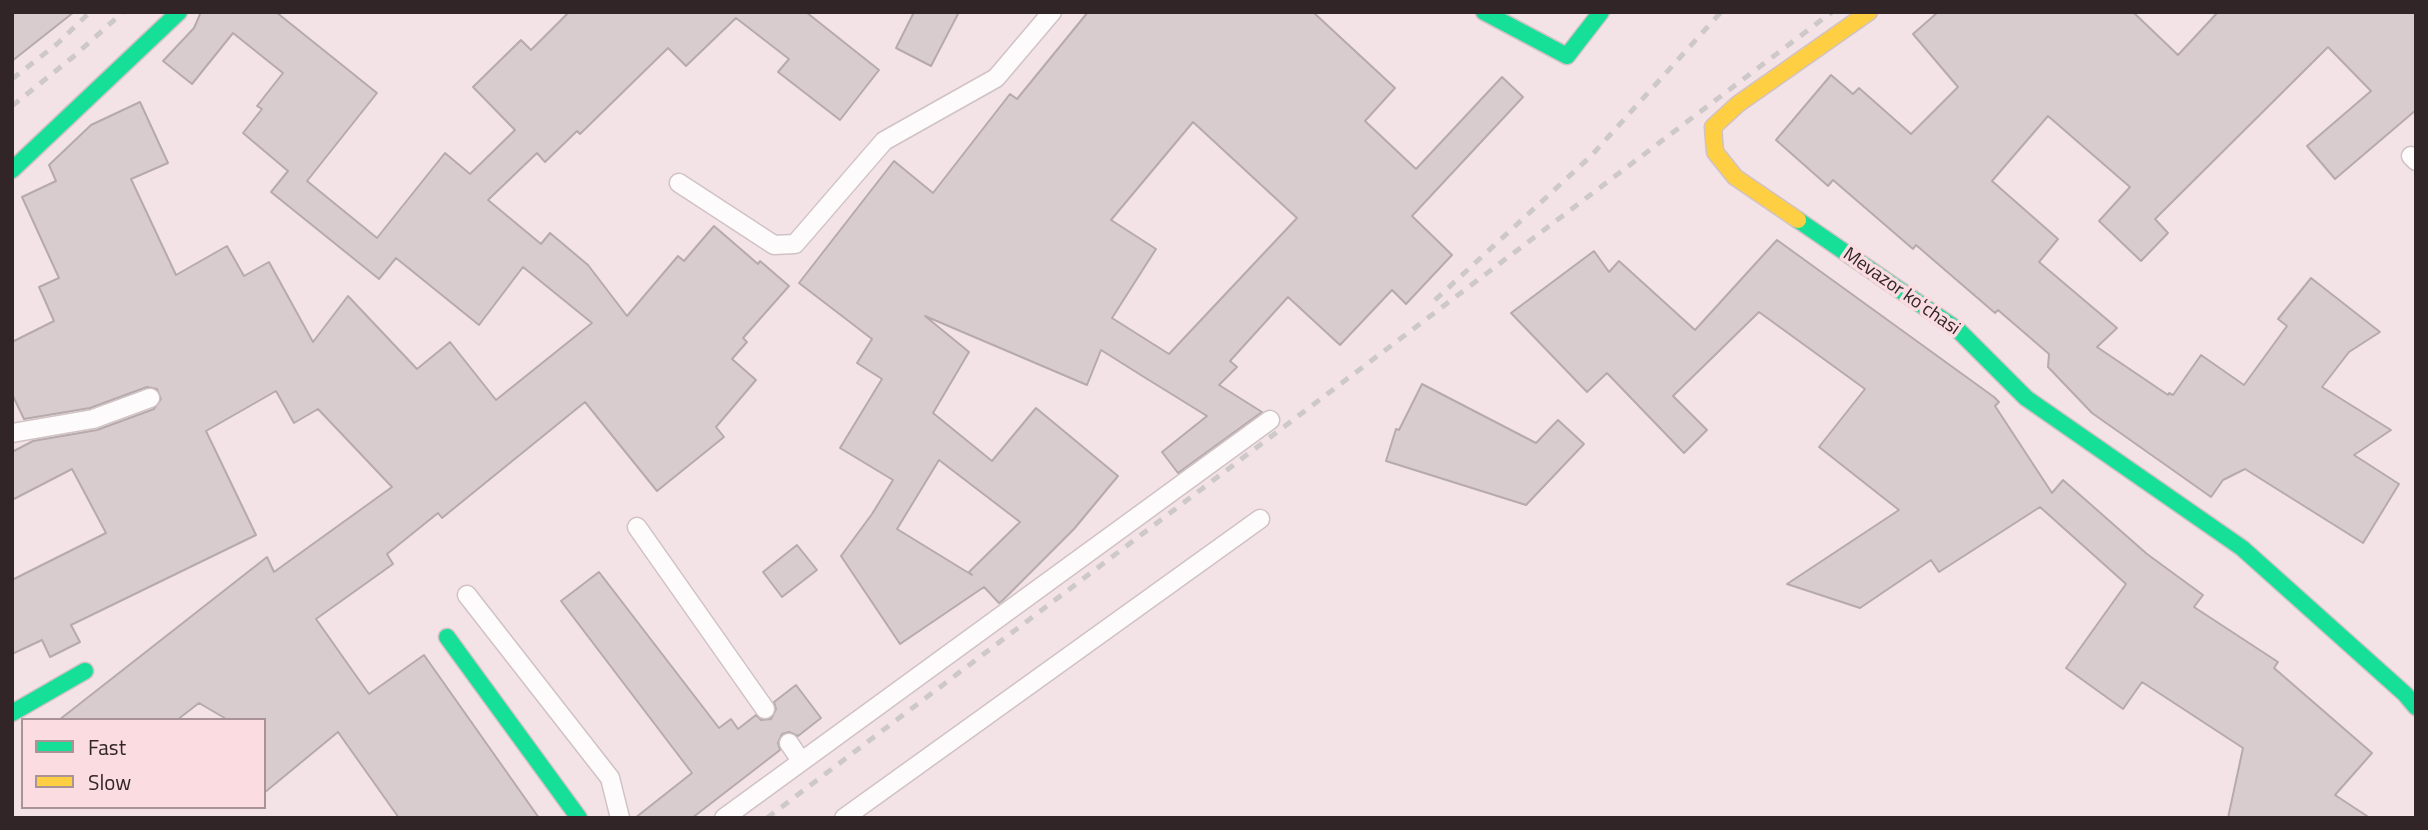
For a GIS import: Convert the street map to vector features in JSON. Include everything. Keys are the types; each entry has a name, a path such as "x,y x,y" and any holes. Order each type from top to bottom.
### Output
{"street":[{"path":"12,170 179,12"},
{"path":"1484,12 1567,56 1601,12"},
{"name":"Mevazor koʻchasi","path":"1869,12 1738,104 1713,127 1715,152 1735,177 1958,330 2026,398 2242,548 2405,694 2416,707"},
{"path":"447,637 579,818"},
{"path":"12,713 37,706 85,671"}],"lane":[{"path":"680,183 774,245 795,244 884,141 996,78 1052,12"},
{"path":"12,433 93,419 150,398"},
{"path":"724,818 1269,420"},
{"path":"844,818 1260,519"},
{"path":"637,527 765,709"},
{"path":"467,595 610,778 620,818"},
{"path":"789,743 801,761"}],"building":[{"path":"12,12 74,12 12,61"},
{"path":"201,12 276,12 377,93 307,181 377,238 445,153 470,174 515,130 473,87 521,40 531,50 569,12 806,12 879,70 840,120 778,72 789,59 736,18 686,66 668,48 580,134 577,131 545,162 537,153 488,200 541,244 550,233 588,265 627,316 678,256 684,261 714,226 758,264 760,261 789,286 743,338 747,342 732,359 756,380 716,427 724,437 657,491 585,402 442,518 438,513 387,554 393,564 316,619 369,694 424,655 539,818 399,818 338,732 266,791 266,718 225,718 199,703 180,718 62,718 267,557 274,572 392,487 318,409 294,423 276,391 206,431 256,535 71,625 80,642 50,657 42,640 12,654 12,580 106,533 72,469 12,500 12,452 33,441 97,430 154,409 161,399 157,389 147,387 90,408 24,419 12,394 12,342 54,321 39,287 59,278 22,197 56,181 49,165 91,125 140,102 168,163 131,179 176,275 227,246 244,276 269,262 313,342 348,296 417,369 450,342 496,400 592,323 523,267 479,325 396,258 379,279 271,192 288,171 243,133 262,109 257,106 283,73 233,33 192,84 163,61 194,28"},
{"path":"914,12 959,12 931,66 896,48"},
{"path":"1088,12 1313,12 1395,88 1365,121 1416,169 1502,77 1523,97 1412,216 1452,255 1406,304 1392,290 1340,345 1288,297 1230,361 1237,367 1219,385 1262,412 1178,473 1162,452 1207,416 1101,350 1087,385 925,316 969,352 933,413 992,461 1036,408 1118,476 1074,529 1002,601 999,603 984,587 900,644 841,556 893,480 840,448 882,379 857,363 872,339 799,283 894,161 933,193 1010,94 1017,99","holes":["1193,122 1297,218 1169,354 1112,318 1156,249 1111,220","939,460 1020,522 969,572 972,575 897,529"]},
{"path":"1938,12 2133,12 2178,55 2218,12 2416,12 2416,110 2335,179 2307,146 2371,91 2328,47 2155,219 2168,233 2141,261 2099,221 2130,187 2048,116 1992,181 2058,239 2039,262 2117,328 2097,347 2168,395 2173,395 2201,355 2244,385 2287,326 2278,319 2311,278 2380,332 2349,352 2322,387 2391,430 2354,455 2399,484 2363,543 2245,469 2223,480 2211,497 2092,413 2048,367 2049,354 1998,310 1995,313 1916,245 1913,249 1833,180 1828,186 1776,140 1831,75 1853,94 1859,88 1911,134 1958,87 1913,34"},
{"path":"1777,240 1994,397 1999,402 1995,406 2052,493 2063,480 2147,554 2203,595 2194,607 2278,662 2274,668 2372,753 2335,795 2370,818 2228,818 2243,748 2142,682 2123,709 2066,668 2126,584 2040,507 1939,572 1931,560 1860,608 1787,584 1899,510 1819,447 1865,389 1759,312 1673,396 1707,430 1684,453 1607,373 1587,392 1511,313 1594,251 1609,272 1619,261 1695,330"},
{"path":"1422,384 1536,443 1558,420 1584,444 1526,505 1386,461 1396,429 1399,430"},
{"path":"797,545 817,570 782,597 763,572"},
{"path":"599,572 719,728 731,719 738,729 756,715 761,720 771,719 776,709 774,702 796,685 821,718 798,736 789,732 782,734 778,743 780,750 692,818 635,818 692,773 561,601"}],"railway":[{"path":"12,79 57,44 90,12"},
{"path":"12,106 123,12"},
{"path":"1435,300 1591,156 1721,12"},
{"path":"767,818 1832,12"}],"traffic: fast":[{"path":"12,170 179,12"},
{"path":"1484,12 1567,56 1601,12"},
{"path":"1798,220 1958,330 2026,398 2242,548 2405,694 2416,707"},
{"path":"447,637 579,818"},
{"path":"12,713 85,671"}],"traffic: slow":[{"path":"1798,220 1735,177 1715,152 1713,127 1738,104 1869,12"}]}
